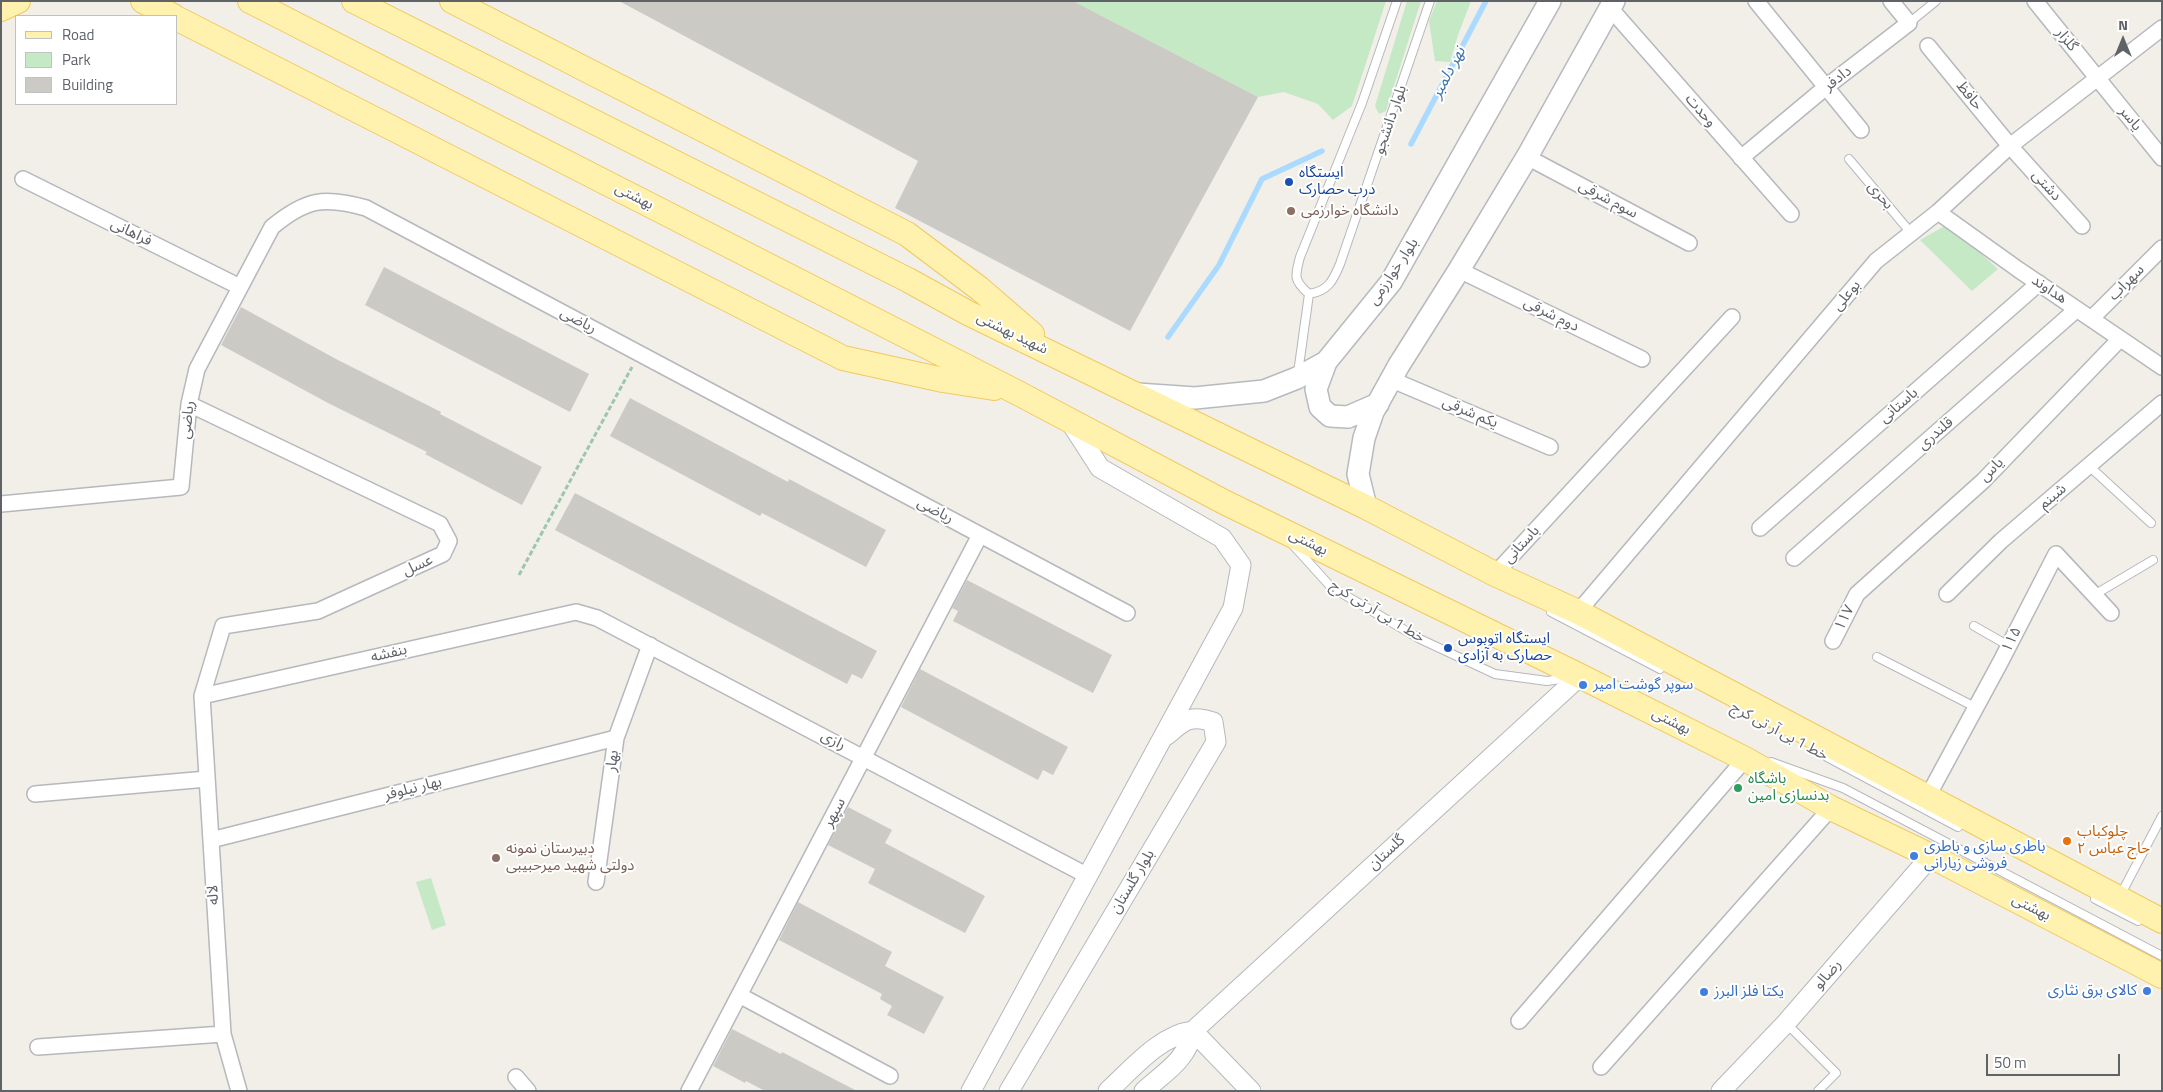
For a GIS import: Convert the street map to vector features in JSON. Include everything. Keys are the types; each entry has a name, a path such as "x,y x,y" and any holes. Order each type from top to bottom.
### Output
{"main road":[{"path":"1,9 18,1"},
{"path":"142,1 171,15"},
{"name":"بهشتى","path":"250,1 1018,392"},
{"name":"شهید بهشتی","path":"354,1 908,280 968,313 1056,355"},
{"path":"452,1 907,234 980,289 1056,355 1427,538 1498,580 1578,612 2119,898 2155,924"},
{"name":"بلوار خوارزمی","path":"1134,394 1195,398 1220,397 1264,391 1297,378 1326,362 1391,282 1550,1"},
{"path":"1366,507 1358,474 1364,438 1390,379 1527,157 1612,5"},
{"path":"178,19 843,358 943,380 1018,392"},
{"path":"1326,362 1316,389 1320,407 1330,416 1348,417 1378,404"},
{"name":"بهشتی","path":"1018,392 1278,529 1717,745 1831,808 1931,856 2162,976"}],"street":[{"path":"1756,1 1861,130"},
{"path":"1891,1 1909,23"},
{"name":"گلزار","path":"2035,1 2097,79"},
{"name":"وحدت","path":"1612,5 1741,158 1791,214"},
{"name":"دادفر","path":"1741,158 1826,87 1909,23"},
{"name":"بوعلی","path":"1578,612 1876,261 1938,212 2010,146 2162,28"},
{"name":"حافظ","path":"1928,46 2010,146"},
{"name":"یاسر","path":"2097,79 2162,158"},
{"name":"دشتی","path":"2010,146 2082,226"},
{"name":"سوم شرقی","path":"1527,157 1689,243"},
{"name":"فراهانی","path":"23,179 240,287"},
{"name":"ریاضی","path":"1,504 181,487 189,404 197,369 272,227 292,211 316,202 341,201 366,208 1127,613"},
{"name":"هداوند","path":"1938,212 2120,339 2162,366"},
{"name":"سهراب","path":"2092,319 2162,248"},
{"name":"دوم شرقی","path":"1459,270 1642,359"},
{"name":"باستانی","path":"1760,528 2039,283"},
{"name":"قلندری","path":"1794,558 2077,309"},
{"name":"باستانی","path":"1498,580 1732,317"},
{"name":"یاس","path":"1857,594 1982,481 2120,339"},
{"name":"یکم شرقی","path":"1390,379 1550,447"},
{"name":"عسل","path":"189,404 440,524 449,541 443,554 318,611 224,626 202,696"},
{"name":"شبنم","path":"1947,594 2000,541 2162,404"},
{"name":"بلوار گلستان","path":"971,1091 1233,608 1241,565 1222,538 1100,468 1068,419"},
{"name":"سپهر","path":"689,1091 980,535"},
{"name":"۱۱۵","path":"1928,796 2056,554 2111,613"},
{"name":"۱۱۷","path":"1833,641 1857,594"},
{"name":"بنفشه","path":"202,696 576,612"},
{"name":"رازی","path":"576,612 597,618 650,645 1088,876"},
{"name":"بهار","path":"596,882 616,738 650,645"},
{"name":"گلستان","path":"1144,1091 1182,1057 1190,1046 1193,1031 1580,676"},
{"name":"لاله","path":"202,696 223,1034 239,1091"},
{"name":"بلوار گلستان","path":"1009,1091 1216,742 1213,722 1200,717 1184,721 1161,741"},
{"name":"بهار نیلوفر","path":"211,840 616,738"},
{"path":"1519,1021 1744,759"},
{"path":"35,794 207,779"},
{"path":"1601,1068 1831,808"},
{"name":"رضالو","path":"1721,1091 1786,1023 1931,856"},
{"path":"739,995 890,1076"},
{"path":"1193,1031 1251,1091"},
{"name":"گلستان","path":"1108,1091 1166,1039 1180,1032 1193,1031"},
{"path":"38,1047 223,1034"},
{"path":"516,1077 528,1091"}],"lane":[{"path":"1297,378 1309,294 1300,285 1295,276 1300,257 1362,103 1397,1"},
{"name":"بلوار دانشجو","path":"1309,294 1320,292 1331,284 1340,264 1430,1"},
{"name":"دادفر","path":"1909,23 1936,1"},
{"name":"بحری","path":"1849,159 1911,233"},
{"path":"2089,466 2151,523"},
{"name":"خط 1 بی آر تی کرج","path":"1278,529 1331,587 1420,639 1495,674 1547,681 1580,676"},
{"path":"2094,596 2153,560"},
{"path":"1539,606 1672,675"},
{"path":"1974,626 2009,646"},
{"path":"1877,656 1975,707"},
{"name":"خط 1 بی آر تی کرج","path":"1717,745 1842,788 2162,956"},
{"name":"خط 1 بی آر تی کرج","path":"1821,754 1963,829"},
{"path":"2119,898 2162,816"},
{"path":"2087,894 2155,924"},
{"path":"1786,1023 1836,1074 1818,1091"}],"path":[{"path":"518,575 640,354"}],"green space":[{"path":"1073,1 1386,1 1352,106 1333,120 1318,104 1284,92 1258,97"},
{"path":"1407,1 1421,1 1386,111 1379,114 1375,106"},
{"path":"1437,1 1471,1 1450,62 1435,61 1429,21"},
{"path":"1948,224 1998,269 1972,291 1920,240"},
{"path":"431,878 446,925 432,930 416,882"}],"building":[{"path":"619,1 1073,1 1258,97 1130,331 895,208 918,161"},
{"path":"384,267 589,374 570,412 365,305"},
{"path":"241,307 542,467 522,505 425,454 427,452 328,403 221,345"},
{"path":"630,398 788,482 789,479 886,530 866,567 762,513 760,516 610,436"},
{"path":"575,493 877,651 862,679 852,674 847,684 555,530"},
{"path":"967,580 1112,655 1093,693 953,621 958,611 952,608"},
{"path":"920,669 1068,747 1053,775 1043,770 1038,780 901,707"},
{"path":"848,807 892,830 885,843 985,896 965,933 868,883 875,869 828,845"},
{"path":"798,902 892,952 885,966 944,997 924,1034 887,1015 892,1006 880,999 882,994 779,940"},
{"path":"732,1029 781,1054 782,1052 857,1091 765,1091 746,1081 745,1083 713,1066"}],"waterway":[{"name":"نهر دلمبر","path":"1411,144 1486,1"},
{"path":"1168,337 1219,265 1262,179 1322,151"}],"place":[{"name":"ایستگاه درب حصارک","path":"1289,182"},
{"name":"دانشگاه خوارزمی","path":"1291,211"},
{"name":"ایستگاه اتوبوس حصارک به آزادی","path":"1448,648"},
{"name":"سوپر گوشت امیر","path":"1583,685"},
{"name":"باشگاه بدنسازی امین","path":"1738,788"},
{"name":"چلوکباب حاج عباس ۲","path":"2067,841"},
{"name":"باطری سازی و باطری فروشی زیارانی","path":"1914,856"},
{"name":"دبیرستان نمونه دولتی شهید میرحبیبی","path":"496,858"},
{"name":"کالای برق نثاری","path":"2147,991"},
{"name":"یکتا فلز البرز","path":"1704,992"}]}
